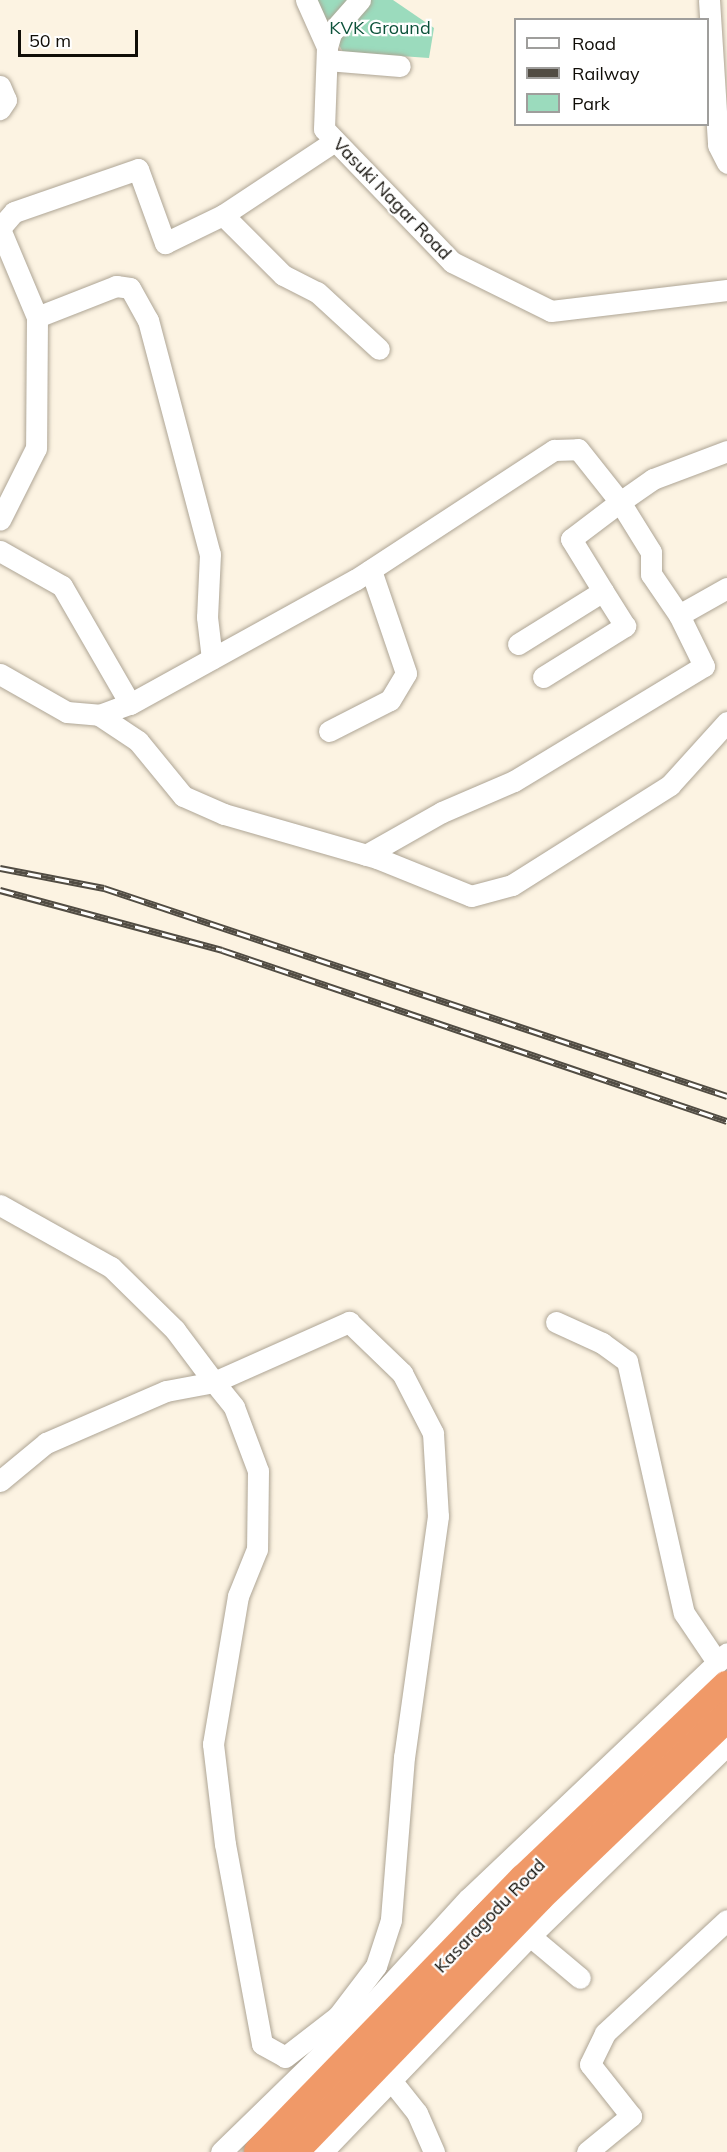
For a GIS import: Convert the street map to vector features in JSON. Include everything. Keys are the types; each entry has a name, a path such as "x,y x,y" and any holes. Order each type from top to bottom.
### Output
{"highway":[{"name":"Kasaragodu Road","path":"259,2152 524,1879 724,1667"},
{"name":"Kasaragodu Road","path":"293,2152 384,2071 539,1897 727,1717"}],"street":[{"name":"Vasuki Nagar Road","path":"306,0 327,54 324,129 452,262 551,311 727,290"},
{"path":"360,0 331,33 327,54 400,66"},
{"path":"709,0 718,145 727,163"},
{"path":"0,86 6,100 0,109"},
{"path":"0,520 36,448 37,317 0,228 14,212 138,169 165,243 223,214 335,141"},
{"path":"223,214 283,275 316,292 379,349"},
{"path":"37,317 116,286 130,288 148,320 210,554 207,617 212,659"},
{"path":"0,674 67,712 99,715 130,704 371,570 554,450 578,449 620,502 651,552 651,574 680,615 704,666 514,781 442,812 366,855"},
{"path":"543,677 625,626 571,539 653,480 727,451"},
{"path":"0,551 62,586 130,704"},
{"path":"329,731 390,700 406,673 371,570"},
{"path":"680,615 727,588"},
{"path":"518,644 603,591"},
{"path":"99,715 138,741 183,796 225,814 366,855 471,896 512,885 670,785 727,722"},
{"path":"0,1205 111,1267 175,1330 214,1382 234,1407 258,1471 257,1549 238,1596 213,1744 257,2025 262,2044 285,2057 343,2022 376,1966 391,1920 404,1757 438,1516 433,1433 402,1373 349,1322 214,1382 166,1391 94,1418 46,1443 0,1481"},
{"path":"221,2152 343,2022 468,1899 724,1667 684,1613 627,1361 602,1343 556,1322"},
{"path":"322,2152 384,2071 530,1935 727,1745"},
{"path":"587,2152 631,2116 590,2064 604,2033 727,1920"},
{"path":"530,1935 580,1978"},
{"path":"384,2071 417,2113 434,2152"}],"green space":[{"name":"KVK Ground","path":"314,0 393,0 434,28 429,58 343,52"}],"railway":[{"path":"0,868 104,888 727,1096"},
{"path":"0,890 222,950 727,1121"}]}
